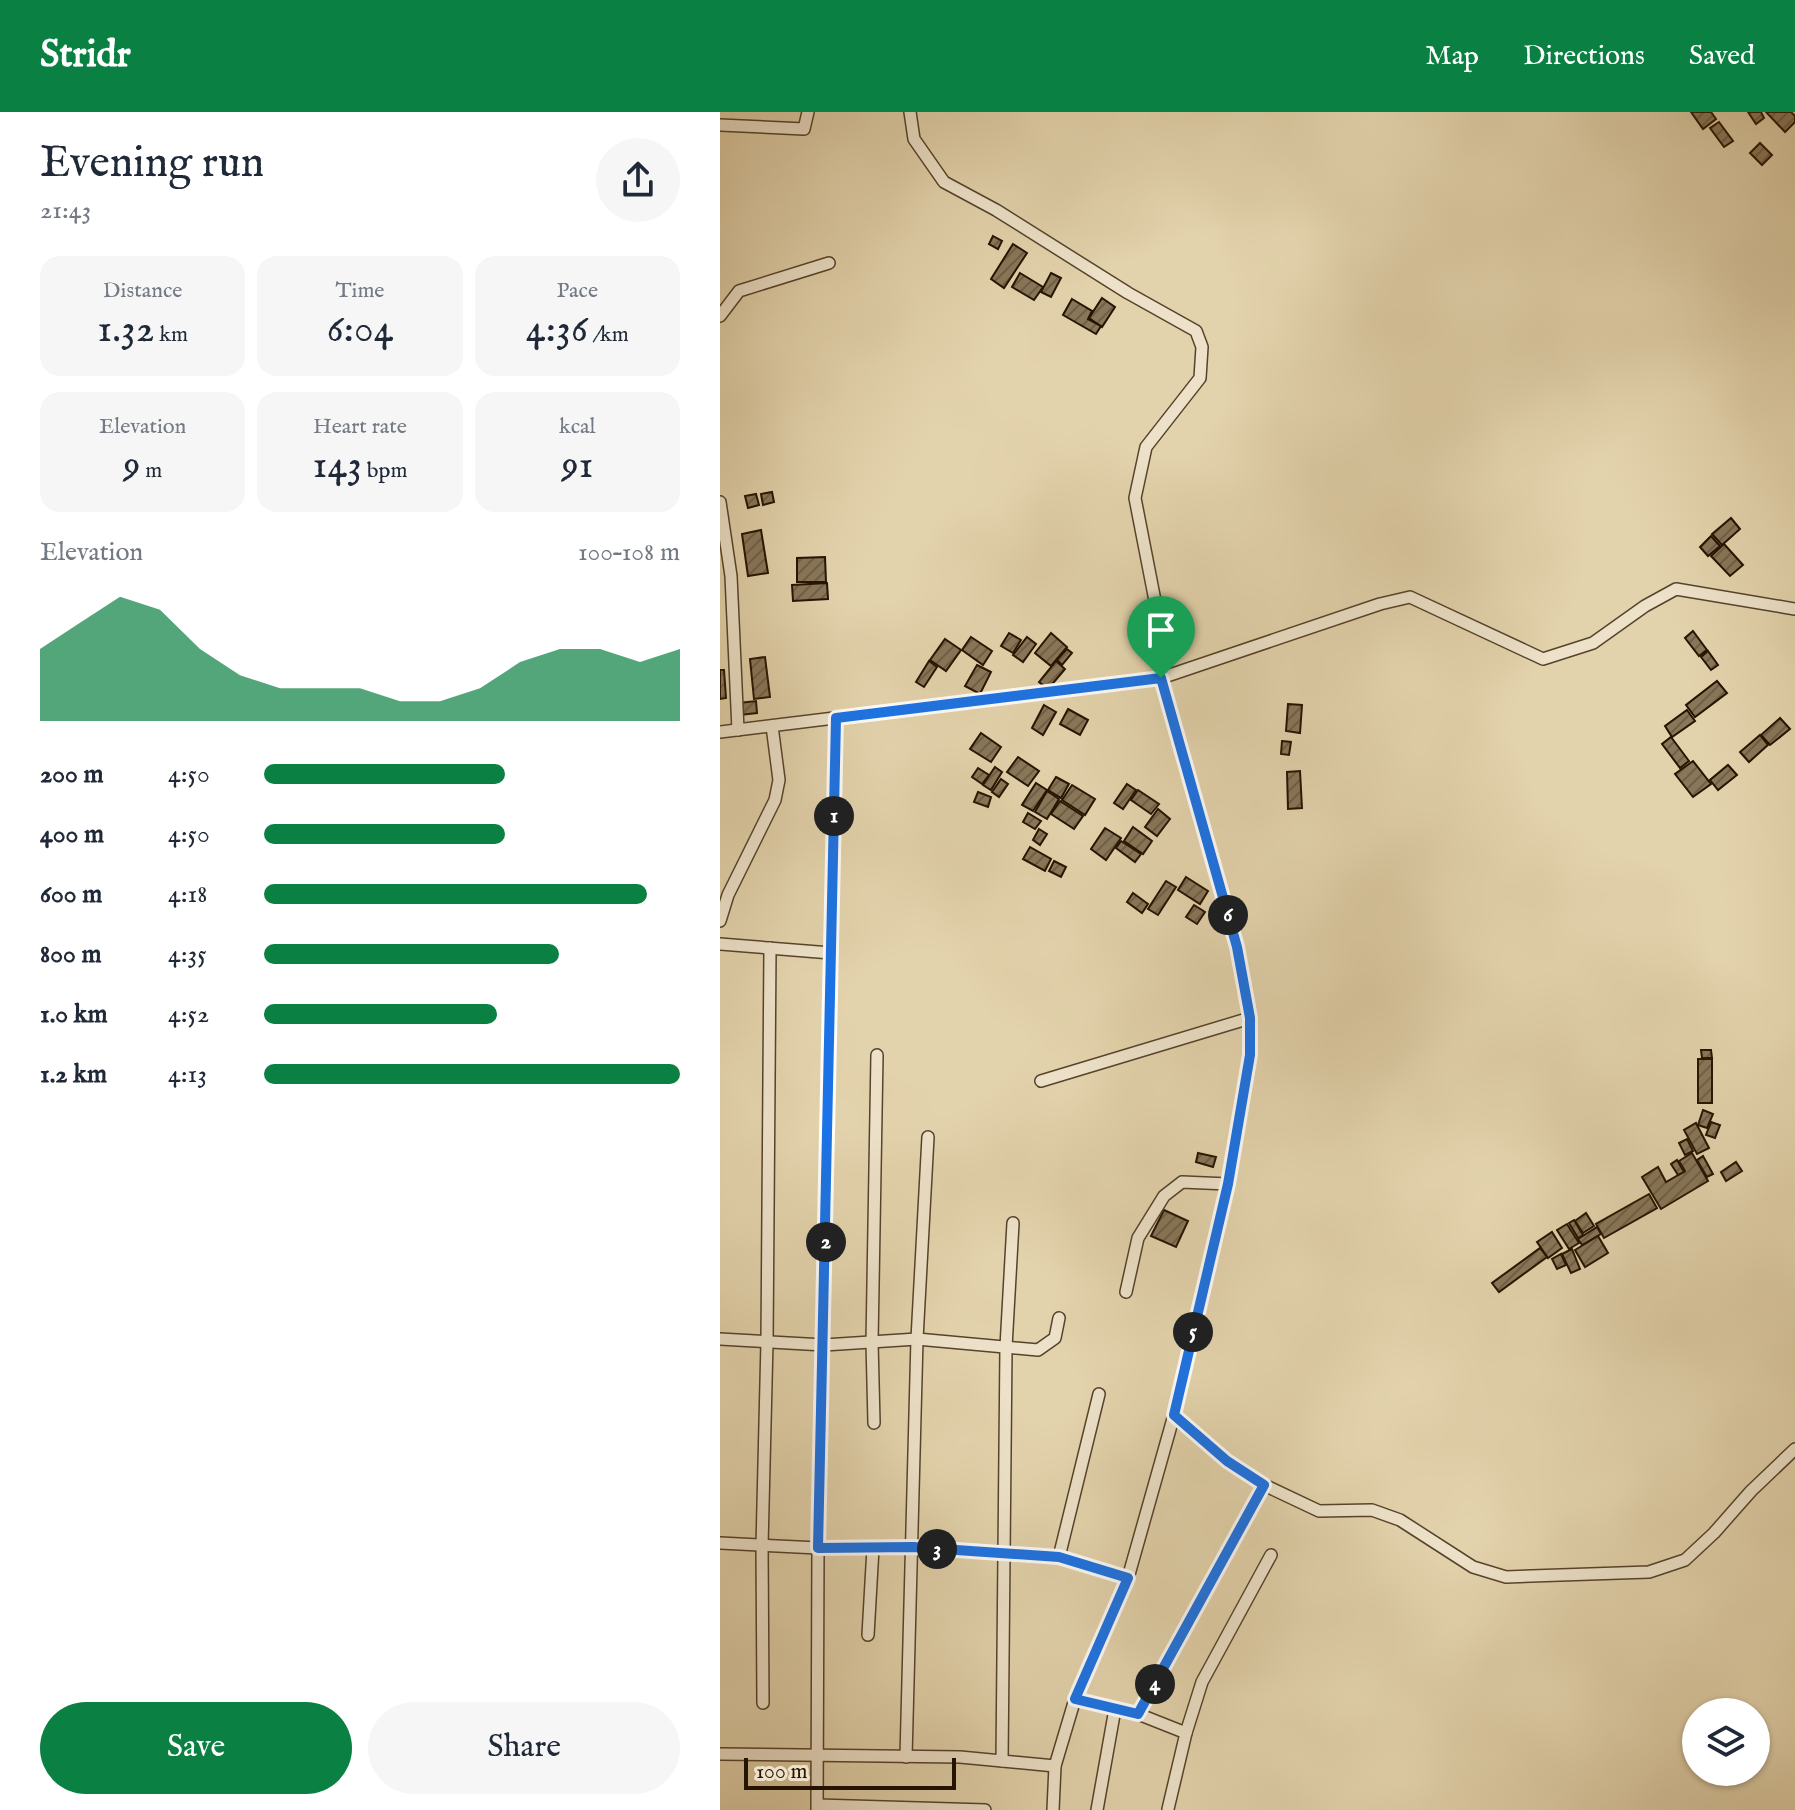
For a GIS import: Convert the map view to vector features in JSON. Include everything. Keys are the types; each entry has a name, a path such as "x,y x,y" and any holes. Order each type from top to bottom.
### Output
{"street":[{"path":"720,125 804,129 808,112"},
{"path":"910,112 914,139 944,182 1196,331 1202,347 1200,378 1146,447 1135,498 1158,616 1161,678 1237,947 1250,1018 1250,1055 1228,1184 1174,1415 1128,1578 1075,1699 1055,1766 1053,1810"},
{"path":"720,316 739,291 829,263"},
{"path":"720,502 731,576 738,730"},
{"path":"720,732 1161,678 1380,604 1410,597 1543,659 1593,643 1645,606 1676,589 1795,609"},
{"path":"836,718 818,1548 818,1808 985,1810"},
{"path":"720,921 728,895 775,800 779,780 772,726"},
{"path":"720,944 831,953"},
{"path":"763,1703 762,1546 770,948"},
{"path":"1041,1081 1250,1018"},
{"path":"874,1423 872,1342 877,1055"},
{"path":"906,1757 917,1339 928,1137"},
{"path":"1126,1292 1138,1238 1164,1196 1182,1182 1228,1184"},
{"path":"1002,1761 1006,1347 1013,1223"},
{"path":"720,1339 824,1345 917,1339 1038,1350 1055,1338 1059,1318"},
{"path":"1059,1557 1099,1394"},
{"path":"1174,1415 1227,1461 1264,1485 1319,1511 1372,1510 1400,1520 1473,1567 1506,1577 1649,1572 1685,1560 1795,1449"},
{"path":"1138,1714 1264,1485"},
{"path":"720,1543 818,1548 913,1547 1059,1557 1128,1578"},
{"path":"868,1635 873,1548"},
{"path":"1168,1809 1202,1682 1271,1555"},
{"path":"1075,1699 1138,1714 1186,1733"},
{"path":"1097,1810 1115,1709"},
{"path":"720,1754 960,1757 1055,1766"}],"building":[{"path":"1691,112 1711,112 1716,119 1703,129"},
{"path":"1748,112 1761,112 1764,118 1756,124"},
{"path":"1766,112 1791,112 1795,122 1785,132"},
{"path":"1719,122 1733,141 1724,147 1710,128"},
{"path":"1760,143 1772,155 1762,165 1750,153"},
{"path":"993,236 1002,241 998,249 989,244"},
{"path":"1013,244 1027,253 1004,288 991,279"},
{"path":"1020,273 1043,287 1034,300 1012,287"},
{"path":"1051,273 1061,278 1051,297 1041,292"},
{"path":"1102,298 1115,307 1102,327 1089,318"},
{"path":"1072,299 1092,311 1088,319 1101,326 1096,334 1063,315"},
{"path":"772,492 774,502 763,505 761,494"},
{"path":"756,494 759,505 748,508 745,496"},
{"path":"1731,518 1740,529 1722,545 1712,534"},
{"path":"761,530 768,573 748,576 742,534"},
{"path":"1711,536 1720,546 1708,556 1700,547"},
{"path":"1724,544 1743,565 1730,576 1711,556"},
{"path":"825,557 826,582 797,582 797,558"},
{"path":"827,583 828,599 793,601 792,585"},
{"path":"1693,631 1707,650 1699,656 1685,638"},
{"path":"1009,633 1021,640 1013,653 1001,646"},
{"path":"1051,633 1067,647 1051,666 1035,653"},
{"path":"971,637 992,651 983,665 962,650"},
{"path":"1027,637 1036,644 1023,662 1013,655"},
{"path":"945,639 961,650 946,671 930,660"},
{"path":"1067,649 1072,653 1062,665 1057,660"},
{"path":"1708,651 1718,665 1711,670 1701,657"},
{"path":"765,657 770,697 754,699 750,659"},
{"path":"929,661 937,667 924,687 916,682"},
{"path":"1056,661 1065,669 1048,689 1039,682"},
{"path":"977,665 991,672 980,694 965,686"},
{"path":"720,670 724,670 726,698 720,699"},
{"path":"1717,681 1727,693 1695,717 1686,705"},
{"path":"756,701 757,713 740,715 739,703"},
{"path":"1288,704 1302,705 1300,733 1286,731"},
{"path":"1044,705 1056,712 1043,735 1032,728"},
{"path":"1068,709 1088,720 1080,735 1060,724"},
{"path":"1687,710 1695,721 1672,737 1665,726"},
{"path":"1780,718 1790,729 1770,745 1761,735"},
{"path":"981,733 1001,747 991,762 970,749"},
{"path":"1760,735 1768,745 1749,762 1740,752"},
{"path":"1671,737 1689,761 1680,768 1662,744"},
{"path":"1282,741 1291,742 1289,755 1281,754"},
{"path":"1018,757 1039,771 1028,786 1007,772"},
{"path":"1693,761 1711,784 1693,797 1675,774"},
{"path":"1728,765 1737,775 1718,790 1710,780"},
{"path":"995,767 1002,772 991,790 983,785"},
{"path":"978,768 989,775 982,784 972,777"},
{"path":"1300,771 1302,808 1288,809 1287,772"},
{"path":"1056,777 1069,784 1061,798 1048,790"},
{"path":"1001,779 1008,784 999,797 992,792"},
{"path":"1036,783 1047,790 1033,811 1022,805"},
{"path":"1127,784 1136,790 1123,809 1114,803"},
{"path":"1072,785 1095,799 1085,815 1062,800"},
{"path":"1138,790 1159,804 1151,814 1131,800"},
{"path":"1047,791 1059,799 1047,819 1035,812"},
{"path":"978,792 991,797 988,807 974,802"},
{"path":"1060,801 1083,816 1074,829 1051,814"},
{"path":"1158,809 1170,819 1157,836 1145,827"},
{"path":"1028,813 1041,821 1035,829 1023,822"},
{"path":"1133,827 1152,841 1143,854 1124,841"},
{"path":"1105,828 1121,838 1106,860 1091,849"},
{"path":"1039,829 1047,834 1040,845 1033,840"},
{"path":"1121,841 1141,854 1135,862 1116,848"},
{"path":"1030,847 1051,859 1045,871 1023,859"},
{"path":"1054,861 1066,867 1061,877 1049,871"},
{"path":"1186,877 1208,891 1200,904 1178,890"},
{"path":"1166,881 1176,887 1158,915 1148,909"},
{"path":"1133,893 1148,904 1142,913 1127,902"},
{"path":"1194,905 1205,912 1197,924 1186,917"},
{"path":"1701,1050 1711,1050 1712,1058 1702,1058"},
{"path":"1698,1059 1712,1059 1712,1103 1698,1103"},
{"path":"1703,1110 1713,1114 1707,1128 1698,1125"},
{"path":"1711,1122 1720,1125 1715,1138 1706,1135"},
{"path":"1696,1123 1709,1148 1697,1154 1684,1130"},
{"path":"1687,1139 1693,1151 1685,1155 1679,1143"},
{"path":"1198,1153 1216,1157 1213,1167 1196,1162"},
{"path":"1692,1153 1708,1181 1661,1209 1642,1177 1658,1167 1666,1182 1685,1171 1679,1161"},
{"path":"1703,1156 1713,1174 1707,1177 1697,1160"},
{"path":"1677,1160 1684,1172 1678,1175 1671,1164"},
{"path":"1736,1162 1742,1171 1726,1181 1721,1172"},
{"path":"1649,1194 1657,1208 1604,1238 1596,1224"},
{"path":"1164,1210 1188,1221 1176,1247 1151,1236"},
{"path":"1586,1213 1594,1226 1583,1233 1575,1221"},
{"path":"1574,1220 1583,1235 1578,1238 1569,1223"},
{"path":"1567,1224 1579,1243 1569,1249 1557,1230"},
{"path":"1597,1227 1601,1234 1582,1245 1578,1239"},
{"path":"1552,1232 1562,1248 1548,1258 1537,1242"},
{"path":"1598,1236 1608,1253 1585,1267 1575,1250"},
{"path":"1540,1248 1547,1257 1499,1292 1492,1283"},
{"path":"1572,1249 1580,1269 1571,1273 1562,1254"},
{"path":"1561,1254 1566,1265 1557,1269 1552,1259"}],"route":[{"path":"1161,678 1237,947 1250,1018 1250,1055 1228,1184 1174,1415 1227,1461 1264,1485 1138,1714 1075,1699 1128,1578 1059,1557 913,1547 818,1548 836,718 1161,678"}]}
